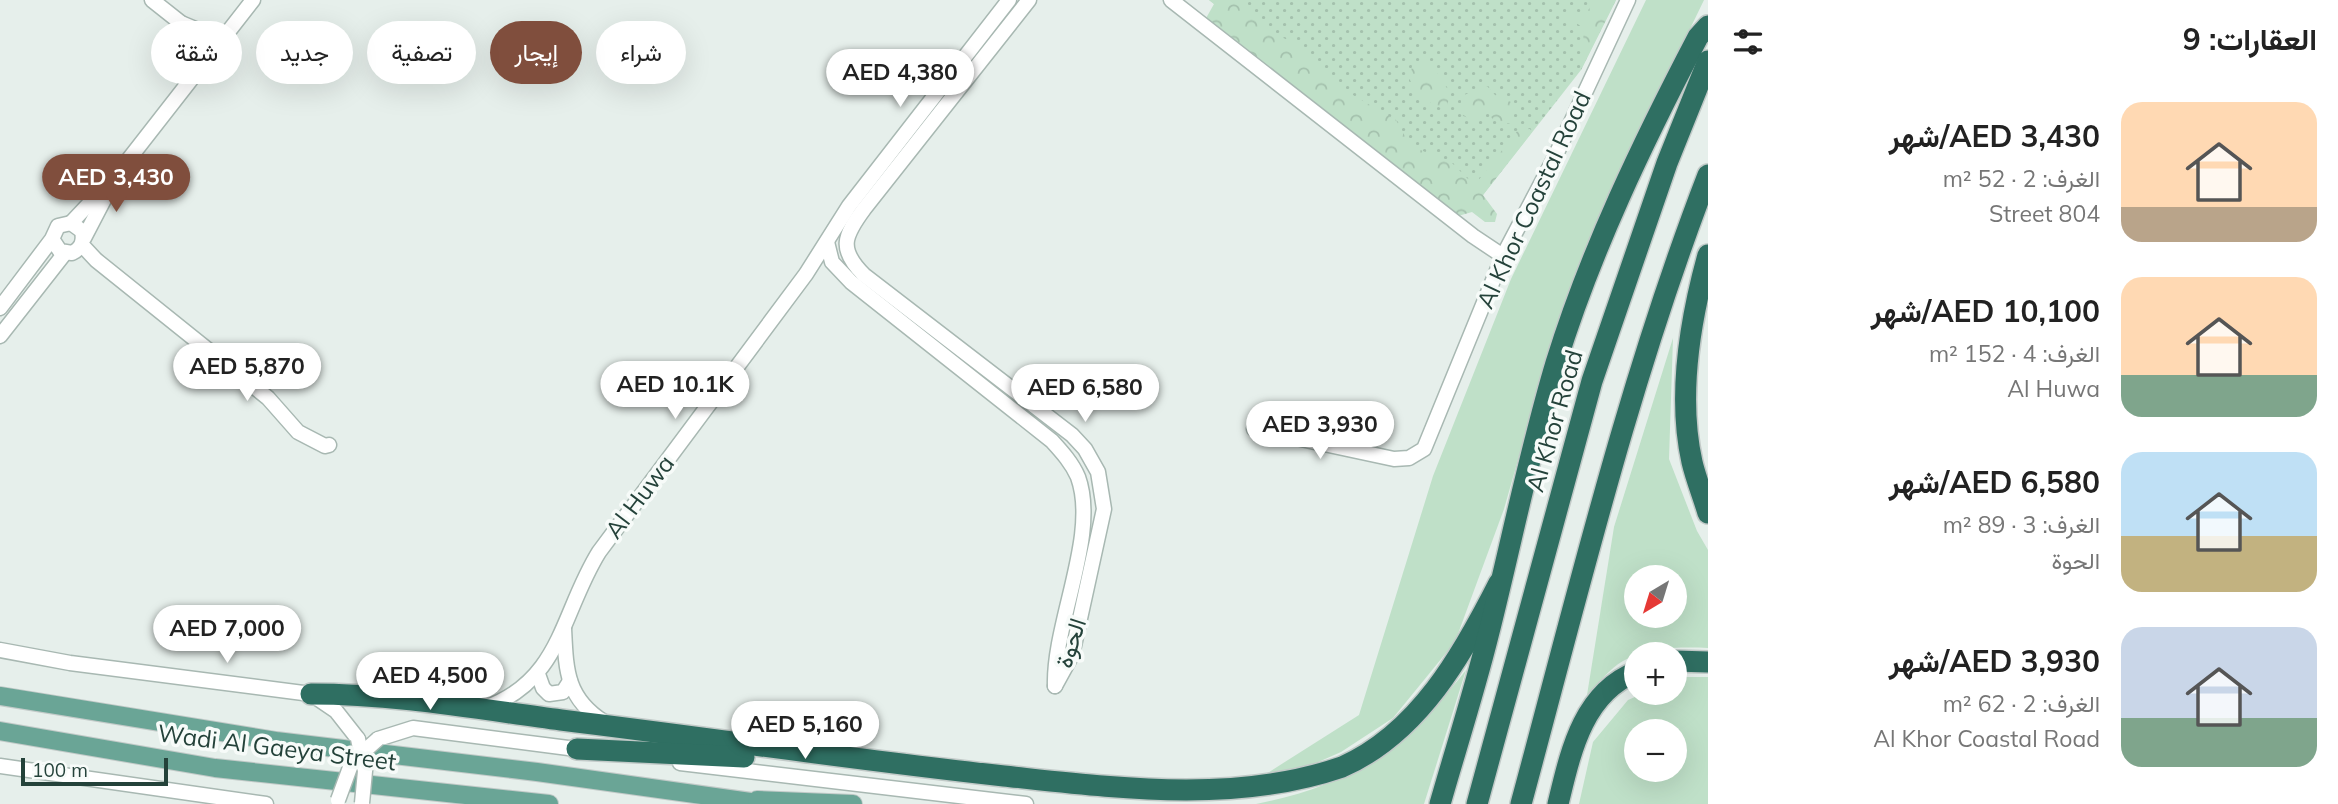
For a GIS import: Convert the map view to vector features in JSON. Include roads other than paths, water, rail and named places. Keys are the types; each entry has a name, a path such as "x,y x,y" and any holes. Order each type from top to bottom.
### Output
{"highway":[{"path":"1440,804 1489,634 1499,583 1557,363 1600,245 1649,130 1698,37 1708,26"},
{"name":"Al Khor Road","path":"1477,804 1592,381 1667,163 1708,61"},
{"path":"1521,804 1616,450 1681,244 1708,175"},
{"path":"1708,255 1692,323 1685,395 1692,461 1708,513"},
{"path":"310,694 406,699 812,754 1163,795 1231,794 1298,784 1356,759 1388,738 1424,703 1470,640 1499,583"},
{"path":"1687,661 1708,662"},
{"path":"1558,804 1572,748 1585,719 1605,693 1624,680"},
{"path":"577,749 783,759 812,754"}],"main road":[{"path":"0,687 82,708"},
{"name":"Wadi Al Gaeya Street","path":"0,696 276,741 766,804"},
{"name":"Wadi Al Gaeya Street","path":"0,731 215,768 549,804"},
{"path":"736,799 853,804"}],"street":[{"path":"152,0 178,21"},
{"path":"237,21 253,0"},
{"path":"827,242 849,206 1009,0"},
{"path":"827,242 847,239 864,209 1029,0"},
{"path":"1171,0 1473,236 1503,256"},
{"name":"Al Khor Coastal Road","path":"1255,429 1394,459 1417,456 1430,440 1503,256 1554,159 1628,0"},
{"path":"0,308 52,239 58,226 71,223 118,173 188,84"},
{"path":"0,336 76,247 118,173"},
{"path":"71,223 82,231 76,247"},
{"path":"52,239 56,248 76,247 96,260 268,398 298,432 325,446 329,445"},
{"name":"الحوة","path":"827,242 832,262 851,282 1052,441 1075,470 1081,490 1083,519 1057,651 1055,686 1072,655 1104,509 1102,487 1093,462 1085,449 1061,426 864,275 848,256 847,239"},
{"name":"Al Huwa","path":"480,709 510,699 538,674 586,573 599,552 827,242"},
{"name":"Al Huwa","path":"564,623 573,694 586,711 609,726"},
{"path":"0,650 84,665 310,694 336,710 360,745 365,771 361,803"},
{"path":"1057,651 1072,655"},
{"path":"538,674 542,688 552,694 563,692 570,681"},
{"name":"Wadi Al Gaeya Street","path":"360,745 402,730 420,729 1026,804"},
{"path":"338,802 360,745"},
{"path":"0,766 267,804"},
{"path":"231,799 246,804"}]}
